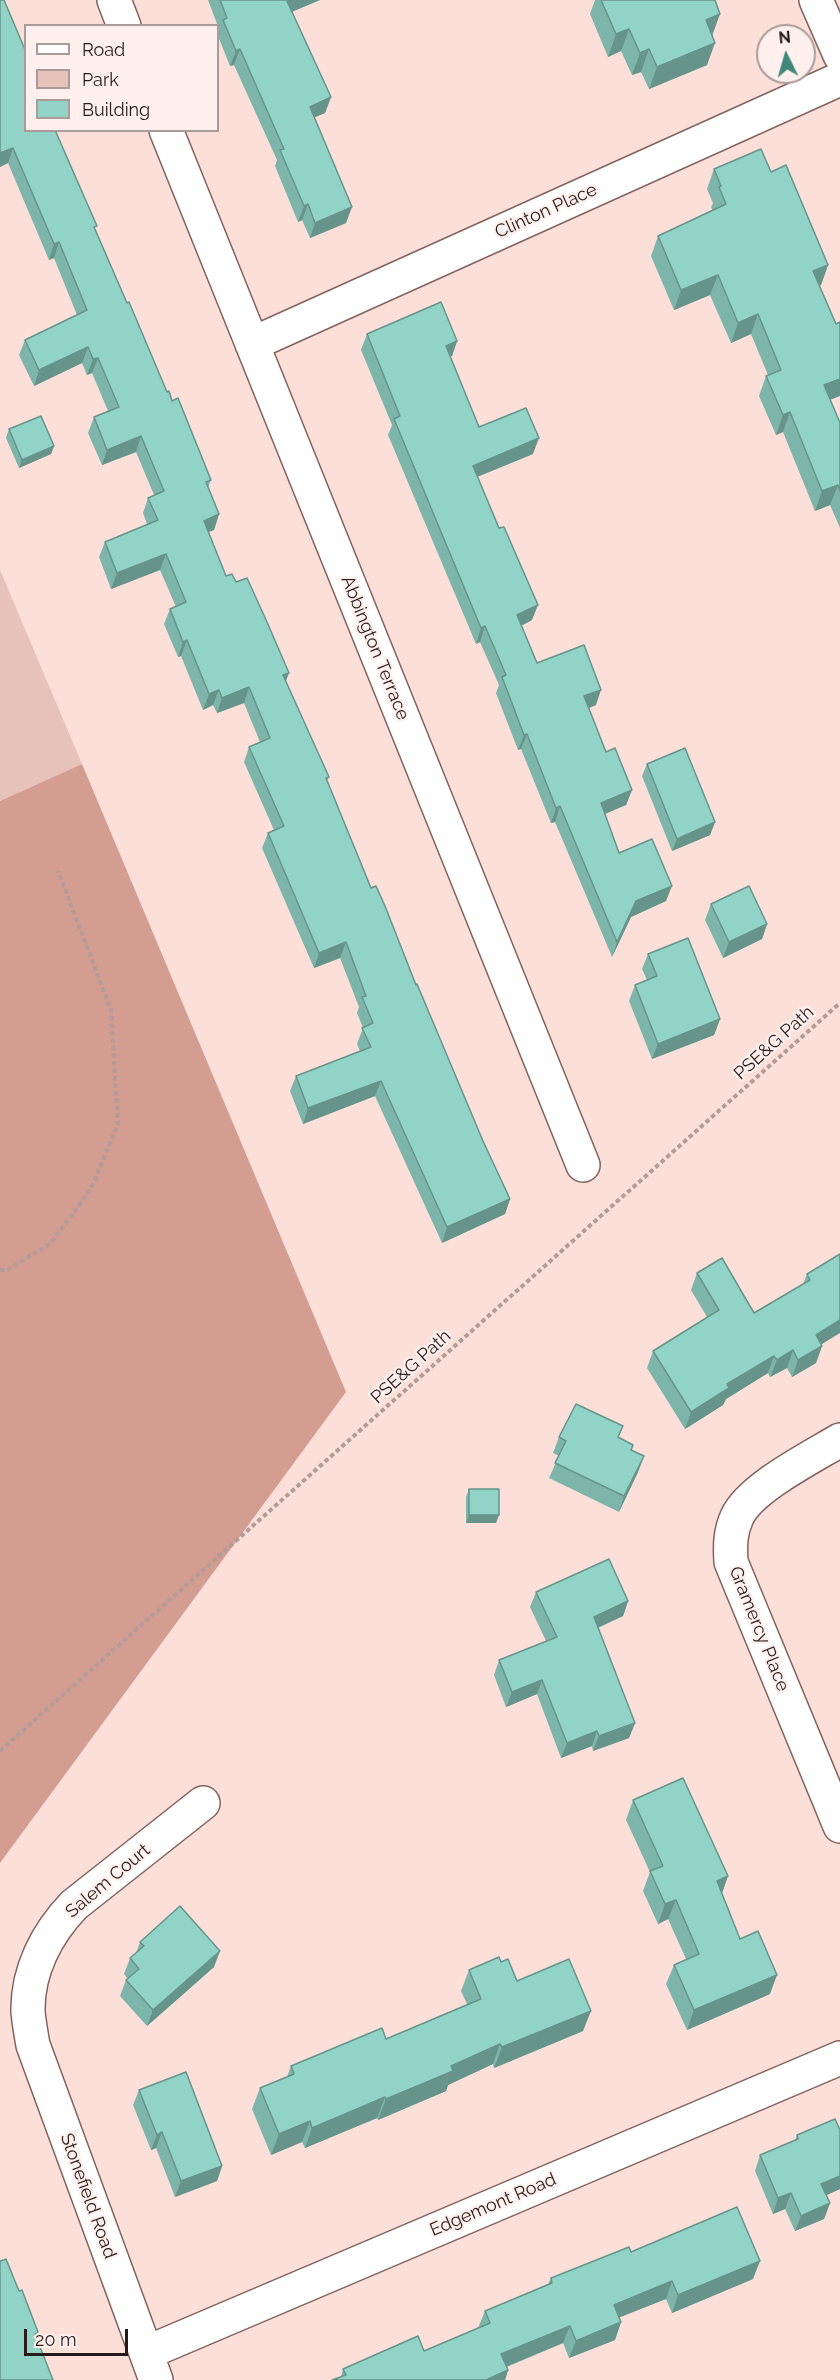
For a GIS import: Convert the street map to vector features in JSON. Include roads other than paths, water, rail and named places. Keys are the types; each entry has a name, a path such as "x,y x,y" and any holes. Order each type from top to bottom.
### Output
{"street":[{"path":"114,0 123,24"},
{"path":"816,0 840,56"},
{"name":"Clinton Place","path":"252,344 840,79"},
{"name":"Abbington Terrace","path":"167,132 584,1165"},
{"name":"Gramercy Place","path":"840,1440 751,1498 737,1516 730,1538 731,1562 840,1826"},
{"name":"Salem Court","path":"28,2010 33,1974 45,1944 64,1916 74,1905 203,1803"},
{"name":"Stonefield Road","path":"28,2010 33,2045 151,2366"},
{"name":"Edgemont Road","path":"151,2366 840,2058"}]}
